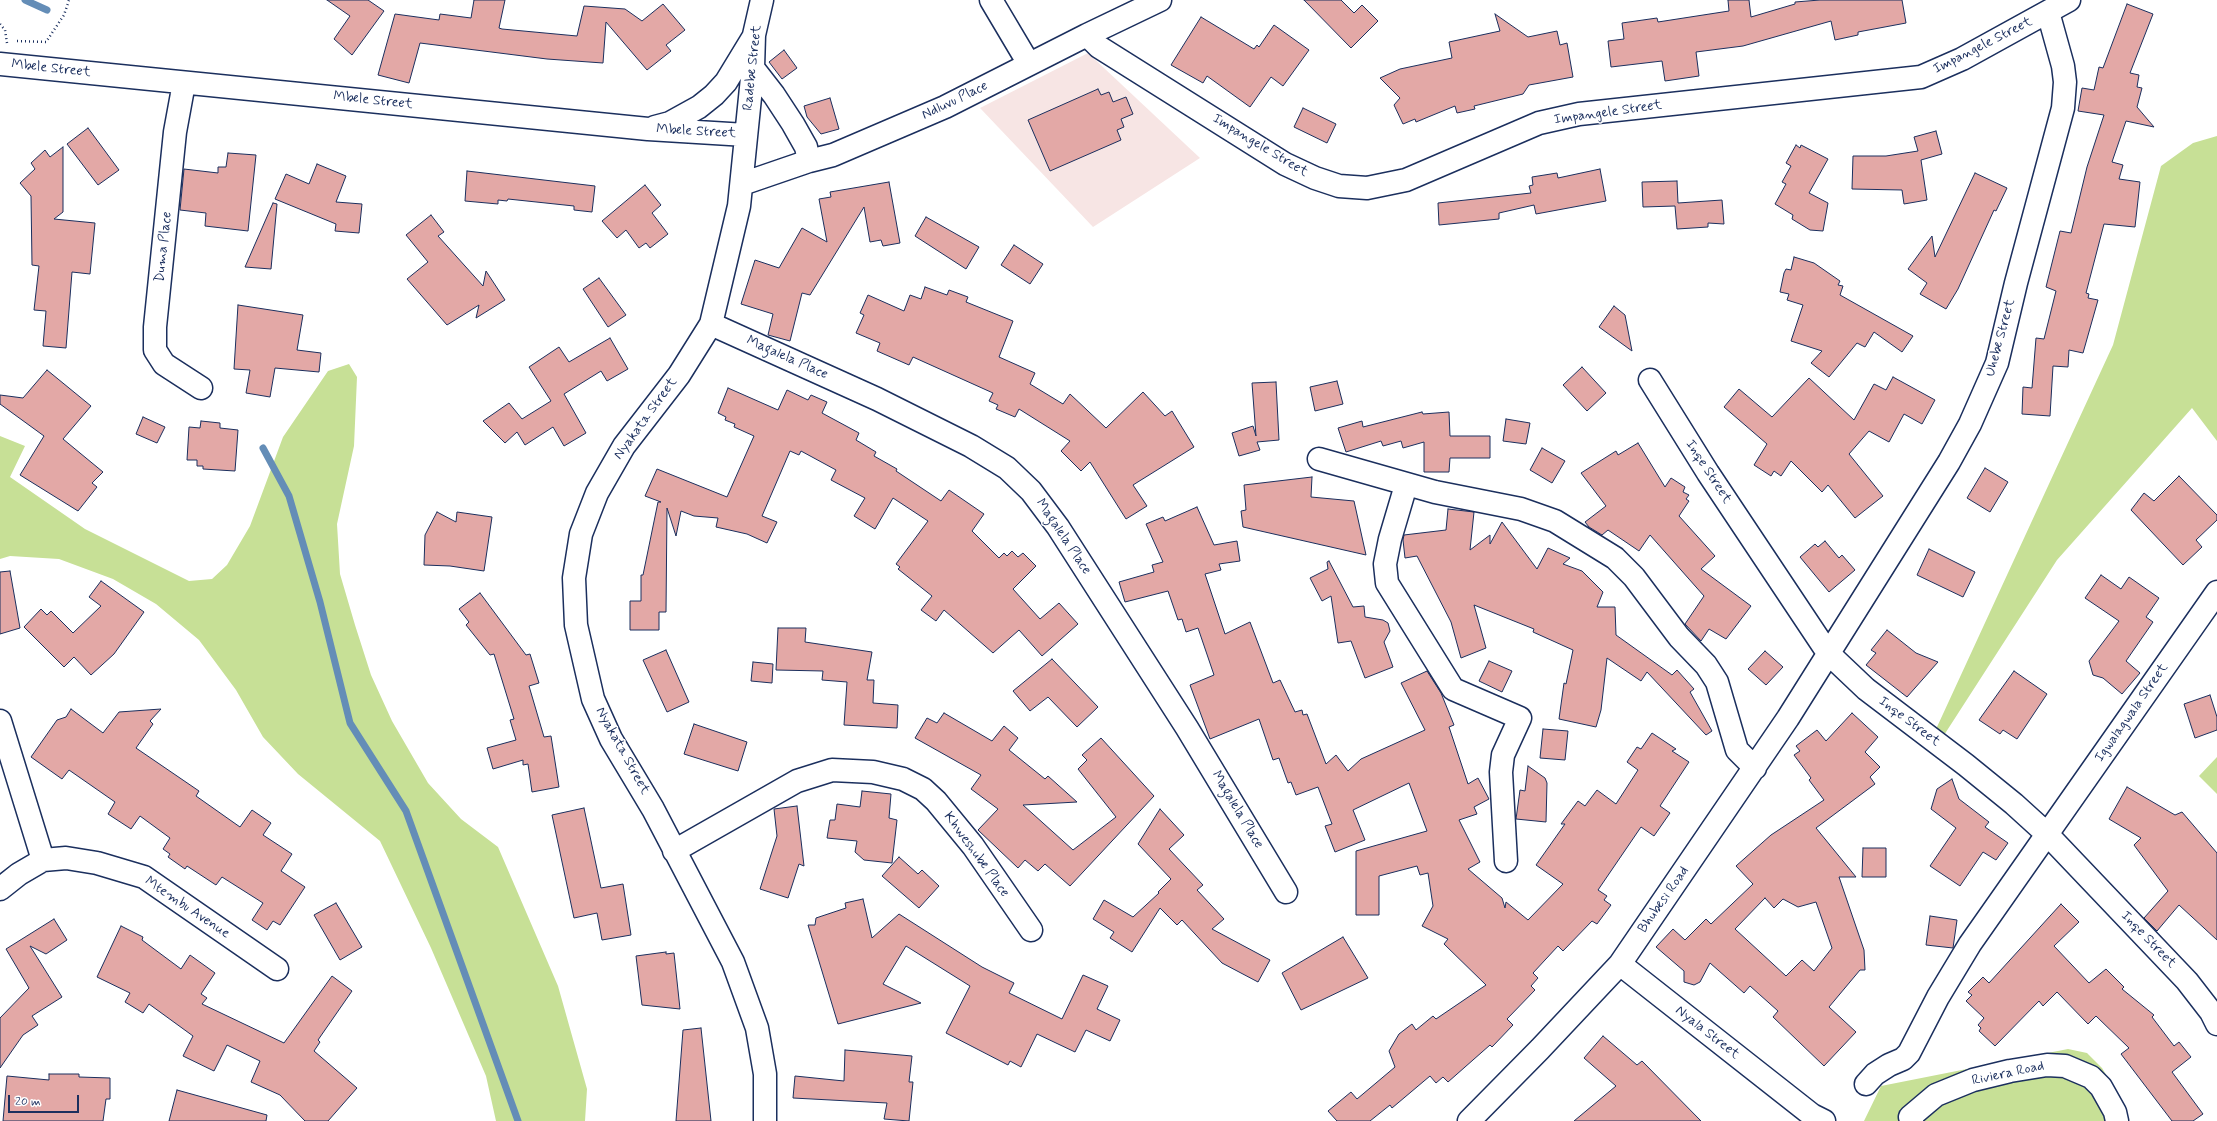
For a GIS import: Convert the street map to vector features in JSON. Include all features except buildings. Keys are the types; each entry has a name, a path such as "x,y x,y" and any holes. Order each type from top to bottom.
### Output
{"street":[{"name":"Radebe Street","path":"742,184 753,68 754,35 762,0"},
{"path":"991,0 1030,64"},
{"name":"Ndluvu Place","path":"742,184 809,161 833,155 945,107 1160,0"},
{"name":"Impangele Street","path":"1087,35 1099,47 1285,164 1315,178 1339,186 1367,188 1406,180 1539,123 1579,114 1921,77 1962,59 2069,0"},
{"name":"Uhebe Street","path":"1828,653 1949,462 1986,392 1997,363 2016,283 2062,108 2065,82 2063,66 2048,12"},
{"path":"648,129 670,123 699,107 714,95 726,82 754,35"},
{"name":"Mbele Street","path":"3,64 648,129 746,135"},
{"path":"753,68 793,124 806,147 809,161"},
{"name":"Duma Place","path":"184,83 175,132 155,327 155,350 164,364 201,388"},
{"name":"Nyakata Street","path":"742,184 739,206 711,324 680,374 624,446 597,493 581,534 574,578 576,625 593,699 612,739 653,809 733,962 757,1028 765,1074 765,1121"},
{"name":"Magalela Place","path":"711,324 877,399 971,446 1007,468 1031,491 1058,528 1178,714 1286,892"},
{"name":"Inqe Street","path":"1650,380 1708,473 1828,653 1866,689 1966,765 2014,804 2047,834 2187,981 2211,1012 2217,1024"},
{"path":"1319,459 1406,485 1521,509 1555,521 1615,558 1634,577 1679,636 1706,665 1714,676 1737,750 1755,768"},
{"path":"1406,485 1389,545 1385,573 1387,583 1453,689 1520,718 1503,755 1501,772 1506,861"},
{"name":"Igwalagwala Street","path":"1866,1084 1875,1074 1889,1065 1903,1059 1909,1053 1938,997 1970,944 2217,592"},
{"name":"Bhubesi Road","path":"1469,1121 1540,1050 1620,964 1755,768 1828,653"},
{"path":"0,721 43,860"},
{"name":"Khweshube Place","path":"674,850 798,781 832,770 873,772 903,779 923,790 936,802 973,846 1031,930"},
{"name":"Mtembu Avenue","path":"0,889 19,874 43,860 66,858 98,863 144,877 277,969"},
{"name":"Nyala Street","path":"1620,964 1812,1115 1824,1121"},
{"name":"Riviera Road","path":"1909,1120 1936,1095 1972,1080 2047,1064 2065,1066 2091,1077 2101,1087 2117,1121"}],"path":[{"path":"7,43 20,40 46,42 64,15 69,0"},
{"path":"0,24 5,30 7,43 3,64"}],"shaded area":[{"path":"1088,53 1200,158 1093,227 980,108"}],"green space":[{"path":"2217,136 2217,441 2192,408 2057,560 1937,746 1931,740 2113,345 2161,166 2193,143"},
{"path":"349,364 357,377 354,446 337,524 340,574 355,625 371,675 392,721 428,783 461,819 498,847 558,986 587,1089 585,1121 496,1121 486,1076 431,948 380,841 298,774 263,737 236,690 199,640 156,604 113,579 59,559 10,556 0,559 0,436 25,446 10,477 85,529 189,581 212,579 227,565 250,526 283,437 328,371"},
{"path":"2217,757 2217,794 2199,776"},
{"path":"2068,1049 2087,1053 2102,1068 2122,1101 2126,1121 1864,1121 1881,1086"}],"waterway":[{"path":"25,0 47,10"},
{"path":"263,448 289,496 320,602 350,723 406,811 518,1121"}]}
